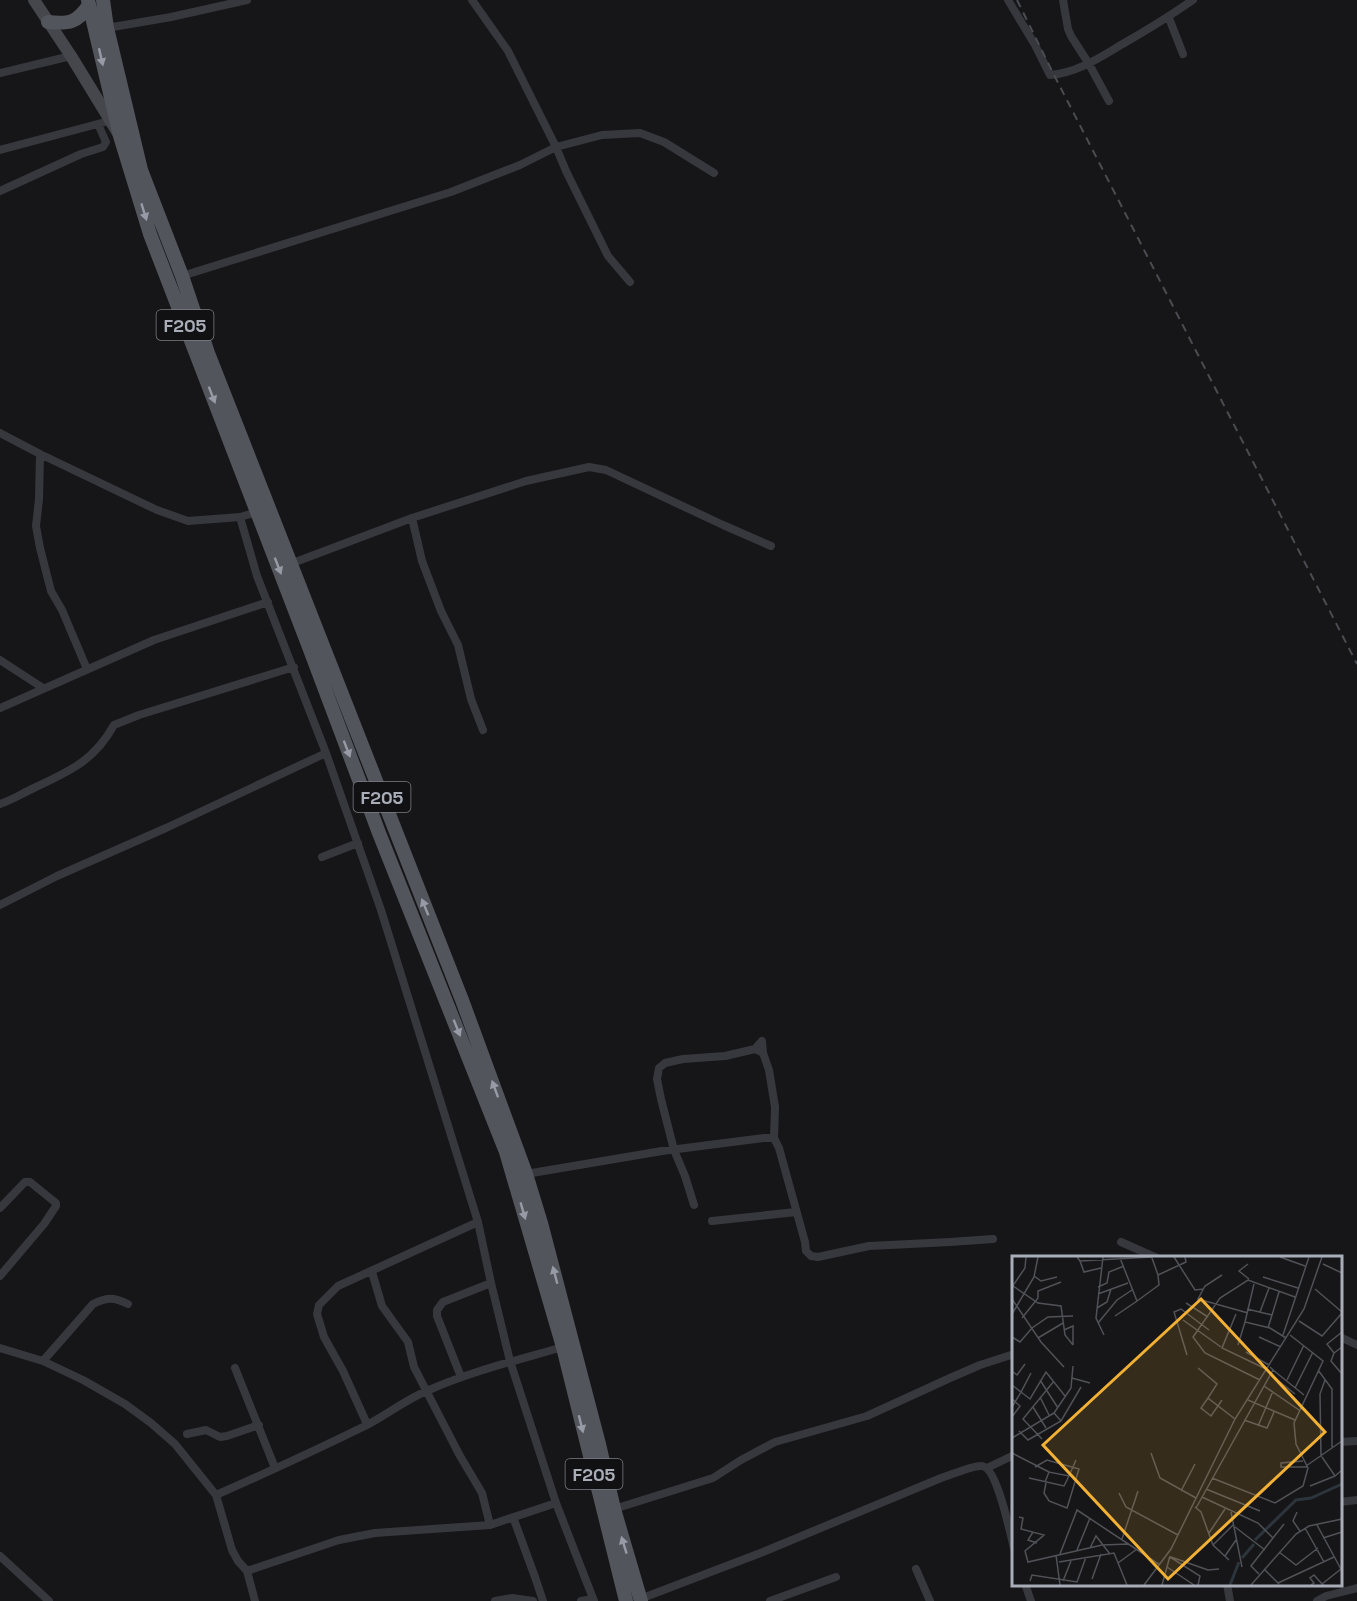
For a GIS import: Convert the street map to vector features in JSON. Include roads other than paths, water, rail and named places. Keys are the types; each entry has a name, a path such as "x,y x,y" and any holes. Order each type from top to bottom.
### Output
{"main road":[{"path":"34,0 71,56 104,122 120,136"},
{"name":"F205","path":"104,0 107,28 141,170 182,276 208,353 462,1000 526,1174 599,1444 636,1600"},
{"path":"48,22 62,24 73,22 83,15 89,3"},
{"name":"F205","path":"89,3 120,136 150,234 379,833 506,1152 636,1600"},
{"path":"447,1004 462,1000"}],"street":[{"path":"107,28 171,17 246,0"},
{"path":"472,0 508,51 608,255 630,282"},
{"path":"1008,0 1050,75 1067,73 1089,64 1169,18 1193,0"},
{"path":"1063,0 1068,29 1109,101"},
{"path":"1169,18 1183,54"},
{"path":"0,73 71,56"},
{"path":"0,150 104,122 103,147 81,154 0,191"},
{"path":"182,276 451,192 520,165 556,147 602,135 640,133 664,142 714,173"},
{"path":"0,433 157,510 188,520 240,518 257,512"},
{"path":"40,454 36,526 39,548 51,591 62,610 87,669"},
{"path":"290,564 411,518 526,481 589,467 606,470 771,546"},
{"path":"240,518 257,576 326,753 381,910 478,1222 510,1361 556,1503 593,1600 581,1601"},
{"path":"411,518 422,561 441,611 458,645 471,699 483,730"},
{"path":"0,708 154,640 268,602"},
{"path":"0,660 43,688"},
{"path":"0,804 78,766 105,740 114,724 294,667"},
{"path":"0,905 57,876 326,753"},
{"path":"322,857 358,843"},
{"path":"694,1204 686,1176 674,1150 657,1079 660,1068 665,1063 682,1059 759,1051 769,1070 775,1107 774,1138 779,1148 806,1251 812,1256 818,1257 869,1246 993,1239"},
{"path":"526,1174 674,1150 774,1138"},
{"path":"0,1208 24,1182 30,1182 57,1206 0,1276"},
{"path":"712,1221 796,1212"},
{"path":"367,1424 343,1371 324,1337 317,1314 319,1305 338,1286 478,1222"},
{"path":"1121,1242 1155,1256"},
{"path":"372,1272 382,1306 408,1342 414,1367 482,1493 490,1525"},
{"path":"461,1377 437,1316 437,1310 442,1302 491,1283"},
{"path":"43,1361 93,1304 104,1298 119,1299 128,1304"},
{"path":"1342,1338 1357,1345"},
{"path":"216,1495 367,1424 426,1391 510,1361 563,1347"},
{"path":"0,1348 43,1361 92,1385 125,1404 175,1444 216,1495 232,1550 247,1571 255,1601"},
{"path":"614,1509 713,1478 775,1442 867,1416 960,1373 1012,1355"},
{"path":"235,1368 275,1468"},
{"path":"187,1434 206,1430 220,1437 259,1425"},
{"path":"1342,1442 1357,1441"},
{"path":"987,1468 1012,1456"},
{"path":"636,1600 981,1465 987,1468 996,1482 1012,1541"},
{"path":"1342,1502 1357,1500"},
{"path":"247,1571 339,1540 375,1533 490,1525 556,1503"},
{"path":"513,1517 543,1601"},
{"path":"0,1556 49,1601"},
{"path":"916,1569 930,1601"},
{"path":"770,1601 792,1597 836,1577"},
{"path":"1026,1586 1031,1601"},
{"path":"1227,1586 1230,1601"},
{"path":"1317,1601 1326,1596 1357,1588"},
{"path":"495,1601 512,1599 532,1601"}],"railway":[{"path":"1017,0 1357,664"}]}
